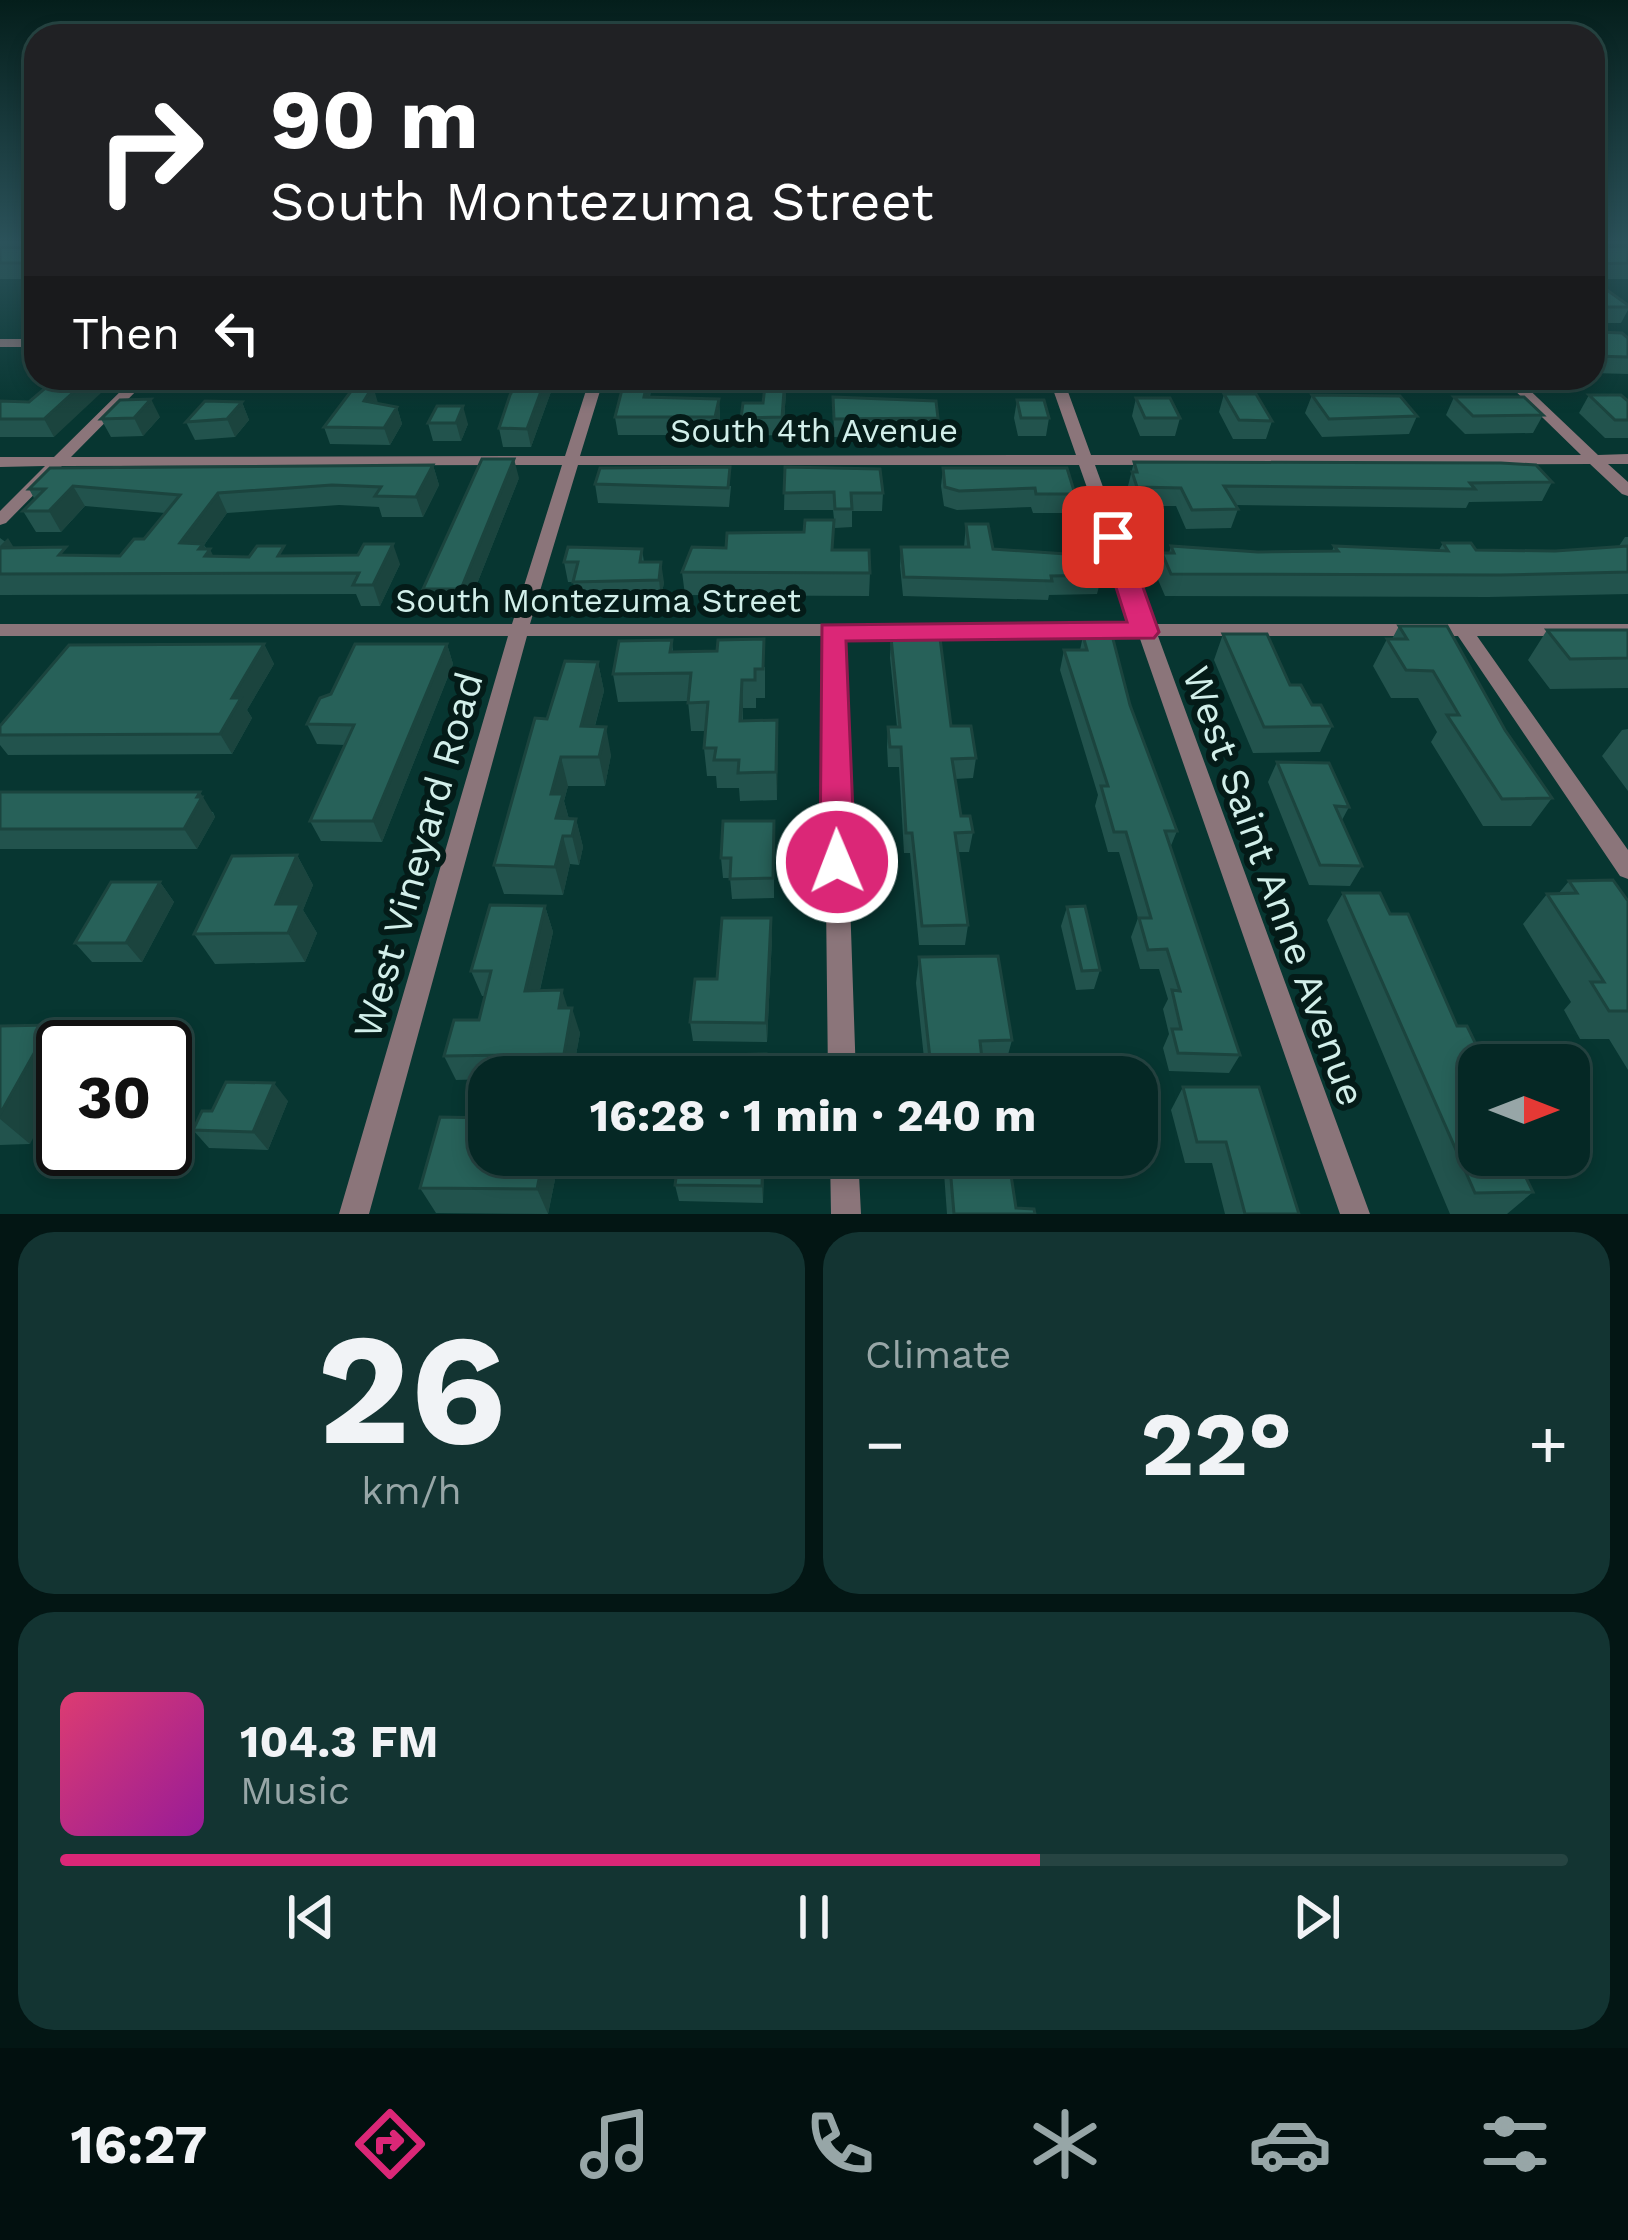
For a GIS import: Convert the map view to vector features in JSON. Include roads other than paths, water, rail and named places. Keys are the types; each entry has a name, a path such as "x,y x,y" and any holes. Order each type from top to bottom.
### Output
{"street":[{"path":"0,520 130,390"},
{"name":"West Vineyard Road","path":"354,1214 518,630 593,390"},
{"name":"West Saint Anne Avenue","path":"1060,390 1354,1214"},
{"path":"1522,390 1628,491"},
{"name":"South 4th Avenue","path":"0,462 1628,459"},
{"name":"South Montezuma Street","path":"0,630 1628,630"},
{"path":"1462,630 1628,869"},
{"path":"832,632 842,1056"},
{"path":"845,1176 846,1214"}]}
